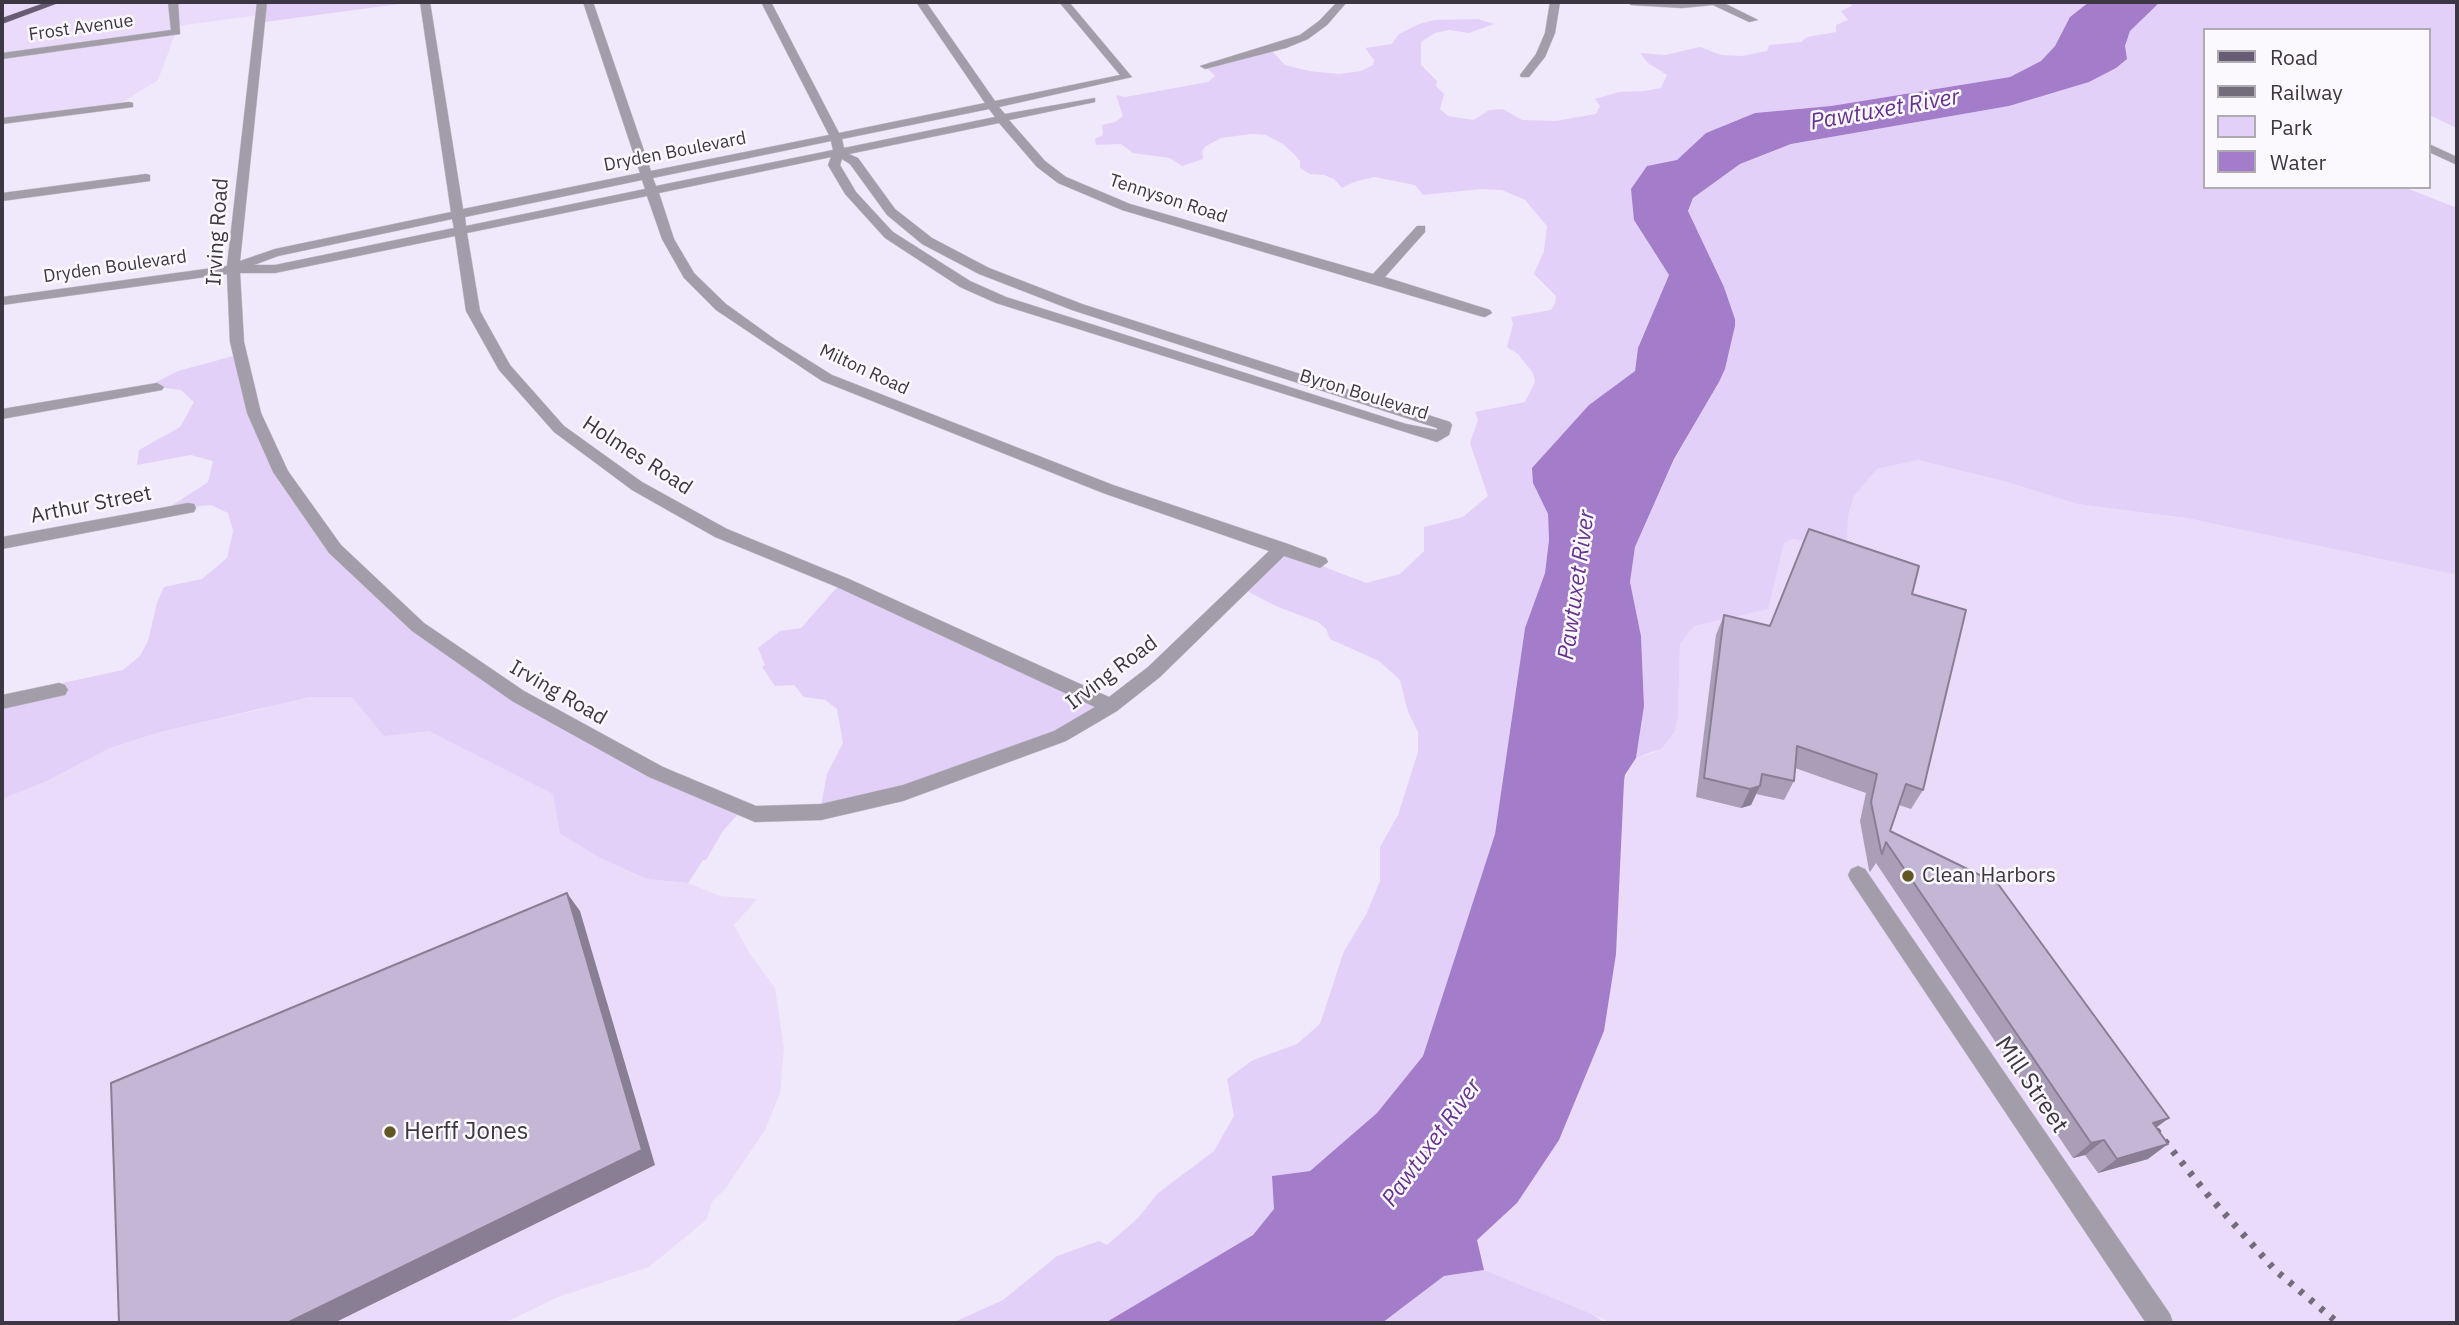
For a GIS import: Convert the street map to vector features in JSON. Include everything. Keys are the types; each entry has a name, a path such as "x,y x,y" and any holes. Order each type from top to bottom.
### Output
{"main road":[{"path":"2,21 56,2"}],"street":[{"name":"Frost Avenue","path":"2,56 176,32 173,2"},
{"name":"Irving Road","path":"262,2 233,269 237,342 254,413 281,472 335,549 418,627 517,696 656,772 754,814 821,812 903,793 977,768 1059,736 1111,706 1154,672 1282,548"},
{"name":"Holmes Road","path":"425,2 473,311 504,367 559,429 637,486 721,533 843,583 1111,706"},
{"name":"Milton Road","path":"588,2 668,239 689,275 720,307 827,378 957,432 1108,489 1320,562"},
{"name":"Byron Boulevard","path":"766,2 836,138 839,153 834,165 851,194 889,235 952,276 1001,300 1113,336 1401,427 1437,437 1444,432 1445,425 1024,289 927,241 891,212 854,161 839,153"},
{"name":"Tennyson Road","path":"921,2 1002,119 1041,164 1062,180 1126,207 1485,313"},
{"name":"Dryden Boulevard","path":"2,301 233,269 275,269 462,231 836,138 1127,77 1064,2"},
{"path":"1205,66 1282,46 1304,37 1323,23 1342,2"},
{"path":"1525,75 1541,55 1550,33 1555,2"},
{"path":"1632,2 1682,5 1714,2 1752,20"},
{"name":"Dryden Boulevard","path":"233,269 253,259 275,253 459,214 839,153 1091,100"},
{"path":"2,121 129,105"},
{"path":"2431,148 2457,161"},
{"path":"2,197 146,178"},
{"path":"1376,279 1421,229"},
{"path":"952,276 972,265"},
{"path":"1113,336 1126,323"},
{"path":"2,414 157,387"},
{"name":"Arthur Street","path":"2,542 188,508"},
{"path":"2,702 59,690"},
{"name":"Mill Street","path":"1858,875 2161,1323"}],"shaded area":[{"path":"2,2 261,2 259,15 178,26 158,80 116,106 2,121"},
{"path":"1918,460 2007,482 2077,504 2186,518 2457,575 2457,1323 1613,1323 1484,1270 1476,1240 1517,1203 1616,954 1623,781 1636,758 1653,753 1674,733 1678,718 1680,644 1694,626 1768,608 1783,543 1792,539 1847,550 1848,516 1854,496 1877,469"},
{"path":"352,692 554,794 560,834 602,859 647,879 688,883 720,896 757,899 734,925 750,954 775,988 784,1048 780,1093 765,1130 725,1189 713,1200 706,1220 649,1267 558,1297 504,1323 2,1323 2,799 47,781 110,748 157,733 261,709 300,696"}],"green space":[{"path":"261,2 414,2 265,22 260,11"},
{"path":"1850,2 2089,2 2070,17 2055,46 2041,61 2010,77 1831,106 1755,113 1706,133 1677,160 1634,220 1669,275 1638,348 1635,371 1589,405 1533,483 1548,514 1549,540 1545,573 1525,628 1495,834 1423,1056 1377,1113 1310,1171 1272,1176 1275,1209 1253,1235 1105,1323 952,1323 1003,1300 1057,1256 1099,1241 1107,1245 1138,1218 1158,1193 1214,1151 1234,1116 1227,1079 1253,1060 1297,1044 1320,1024 1344,951 1366,915 1380,881 1380,847 1398,815 1418,752 1418,732 1408,712 1400,680 1379,661 1330,639 1326,629 1318,622 1278,607 1243,589 1286,552 1366,583 1400,574 1424,551 1424,527 1463,517 1488,496 1470,443 1478,420 1475,412 1525,402 1535,382 1533,373 1518,354 1507,347 1513,324 1511,317 1551,310 1555,304 1556,296 1534,274 1544,251 1547,226 1525,200 1502,190 1481,189 1423,195 1415,185 1374,177 1342,188 1334,179 1310,174 1300,168 1300,161 1294,154 1266,135 1221,138 1206,146 1202,151 1203,159 1182,166 1170,158 1133,153 1121,144 1096,145 1095,139 1103,135 1102,125 1115,122 1123,116 1116,95 1125,97 1208,82 1215,76 1205,66 1209,62 1267,50 1271,50 1285,65 1309,71 1339,74 1361,71 1373,65 1374,60 1365,48 1392,44 1399,34 1419,24 1435,20 1478,19 1494,24 1469,33 1449,30 1435,33 1421,42 1421,65 1437,81 1436,86 1444,94 1440,109 1448,116 1474,120 1489,110 1503,109 1522,120 1555,121 1596,114 1600,106 1595,99 1619,92 1661,88 1667,75 1648,63 1640,53 1665,55 1700,47 1721,55 1742,56 1767,51 1769,45 1801,42 1807,37 1836,32 1836,25 1848,20 1841,11 1852,6"},
{"path":"2160,2 2457,2 2457,128 2431,116 2431,28 2204,28 2204,189 2409,189 2457,208 2457,575 2186,518 2077,504 2007,482 1918,460 1877,469 1854,496 1848,516 1847,550 1793,539 1784,543 1768,609 1694,626 1680,644 1678,718 1674,733 1662,748 1636,758 1644,706 1641,636 1630,582 1635,547 1675,458 1725,369 1735,326 1724,287 1688,211 1693,198 1740,164 1791,144 2009,106 2125,46 2130,31"},
{"path":"237,355 279,475 417,631 739,813 723,831 688,883 647,879 602,859 560,834 553,794 429,731 384,736 352,697 309,697 157,733 110,748 47,781 2,799 2,696 123,670 140,656 148,641 157,603 164,587 202,579 227,558 233,531 228,513 211,505 165,510 208,482 213,461 191,455 137,465 139,450 180,427 194,402 181,390 149,386 178,371"},
{"path":"840,584 1105,707 983,768 821,805 827,774 843,743 837,709 825,700 804,697 794,685 775,686 762,667 765,665 758,648 780,631 801,628"},
{"path":"1484,1270 1592,1314 1602,1321 1382,1323 1444,1276"}],"water":[{"name":"Pawtuxet River","path":"2089,2 2160,2 2130,31 2125,46 2127,59 2089,82 2009,106 1791,144 1740,164 1693,198 1688,211 1724,287 1735,326 1725,369 1674,459 1635,547 1630,582 1641,636 1644,706 1636,758 1624,781 1616,954 1604,1031 1559,1140 1517,1203 1477,1240 1484,1270 1444,1276 1382,1323 1105,1323 1253,1235 1274,1209 1272,1176 1310,1171 1377,1113 1423,1056 1495,834 1525,628 1545,573 1549,540 1548,514 1533,483 1532,468 1589,405 1635,371 1638,348 1669,275 1634,220 1631,189 1647,166 1677,160 1706,133 1755,113 1831,106 2010,77 2041,61 2055,46 2070,17"}],"building":[{"name":"Clean Harbors","path":"1809,529 1919,566 1912,594 1966,610 1923,790 1906,784 1890,831 1998,884 2169,1118 2153,1123 2168,1144 2117,1159 2104,1140 2091,1143 1886,842 1882,854 1871,802 1877,774 1797,746 1794,781 1762,774 1760,786 1750,789 1704,778 1724,615 1770,626"},
{"name":"Herff Jones","path":"567,893 642,1150 287,1323 119,1323 111,1083"}],"railway":[{"path":"2156,1130 2207,1194 2275,1270 2338,1323"}],"place":[{"name":"Clean Harbors","path":"1908,876"},
{"name":"Herff Jones","path":"390,1132"}]}
